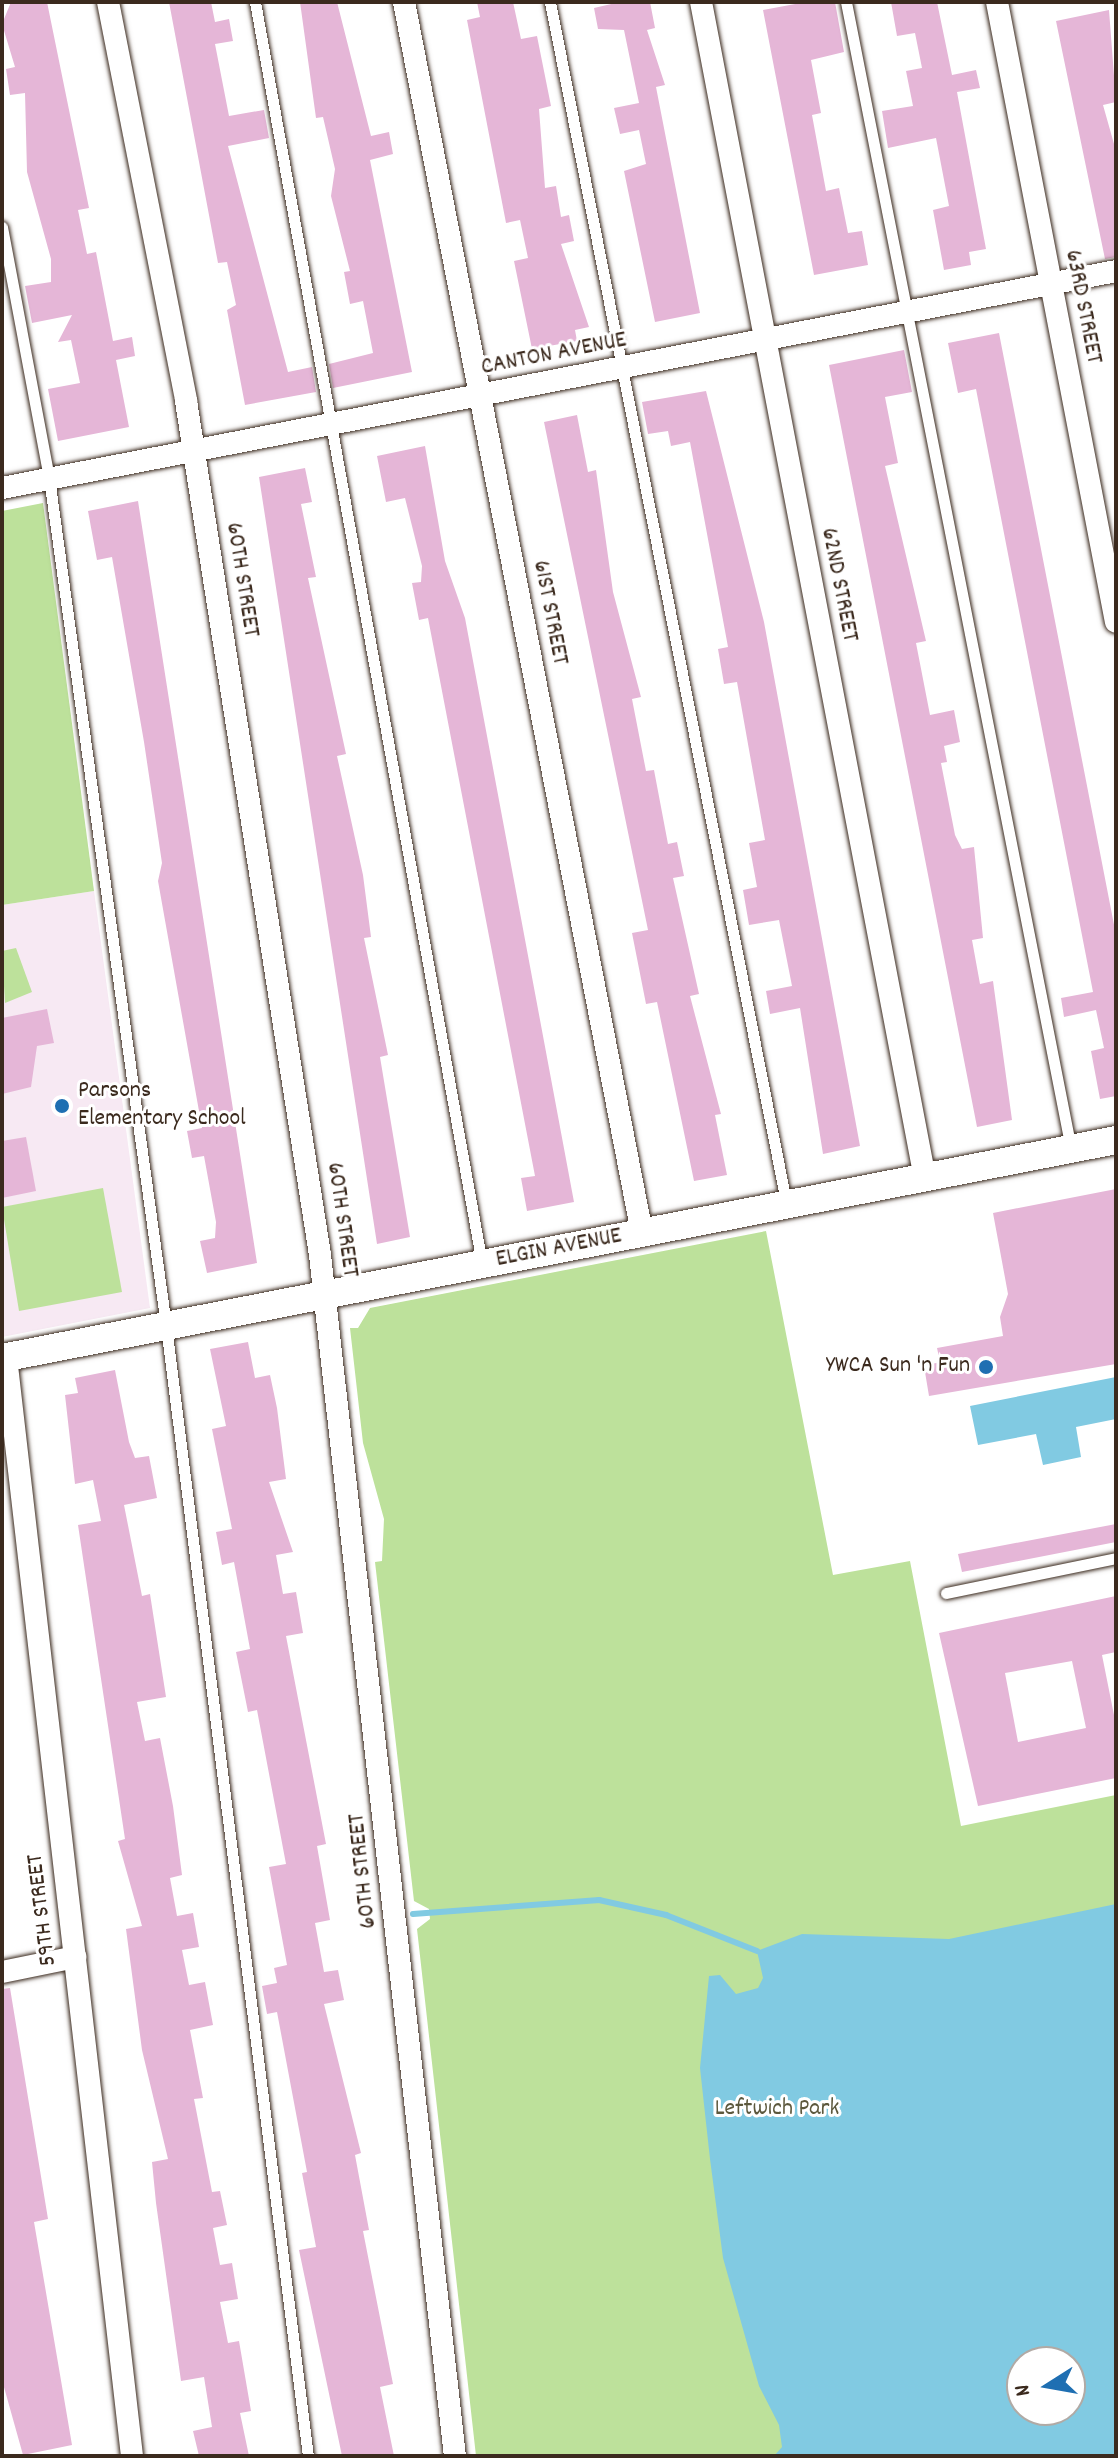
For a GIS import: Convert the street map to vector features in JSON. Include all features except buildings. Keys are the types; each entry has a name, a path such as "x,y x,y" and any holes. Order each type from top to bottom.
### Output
{"street":[{"name":"60TH STREET","path":"108,2 194,450 325,1295 455,2456"},
{"name":"61ST STREET","path":"404,2 642,1233"},
{"name":"62ND STREET","path":"701,2 925,1178"},
{"name":"63RD STREET","path":"997,2 1116,622"},
{"name":"CANTON AVENUE","path":"2,488 1116,271"},
{"name":"ELGIN AVENUE","path":"4,1358 1116,1140"},
{"name":"59TH STREET","path":"4,1358 132,2456"},
{"path":"2,1972 75,1957"}],"lane":[{"path":"255,2 334,424 482,1264"},
{"path":"550,2 786,1205"},
{"path":"846,2 1071,1150"},
{"path":"2,227 49,478 166,1326 308,2456"},
{"path":"946,1593 1116,1558"}],"shaded area":[{"name":"Parsons Elementary School","path":"94,891 150,1308 2,1337 2,905"}],"green space":[{"path":"43,503 94,891 2,905 2,511"},
{"path":"16,948 32,992 5,1003 2,951"},
{"path":"103,1188 122,1292 19,1311 2,1207"},
{"name":"Leftwich Park","path":"766,1231 833,1575 910,1561 961,1826 1116,1795 1116,2456 476,2456 417,1929 430,1919 429,1909 414,1901 375,1562 382,1561 384,1519 363,1443 350,1328 358,1328 370,1308"}],"water":[{"path":"1116,1377 1116,1419 1076,1427 1081,1457 1043,1465 1036,1434 978,1445 970,1406"},
{"path":"1116,1904 1116,2456 774,2456 782,2447 779,2425 759,2386 723,2258 700,2068 709,1976 720,1975 736,1994 758,1988 763,1978 757,1951 802,1934 949,1939"}],"waterway":[{"path":"413,1914 599,1900 666,1915 757,1951"}],"place":[{"name":"Parsons Elementary School","path":"62,1106"},
{"name":"YWCA Sun 'n Fun","path":"986,1367"}]}
